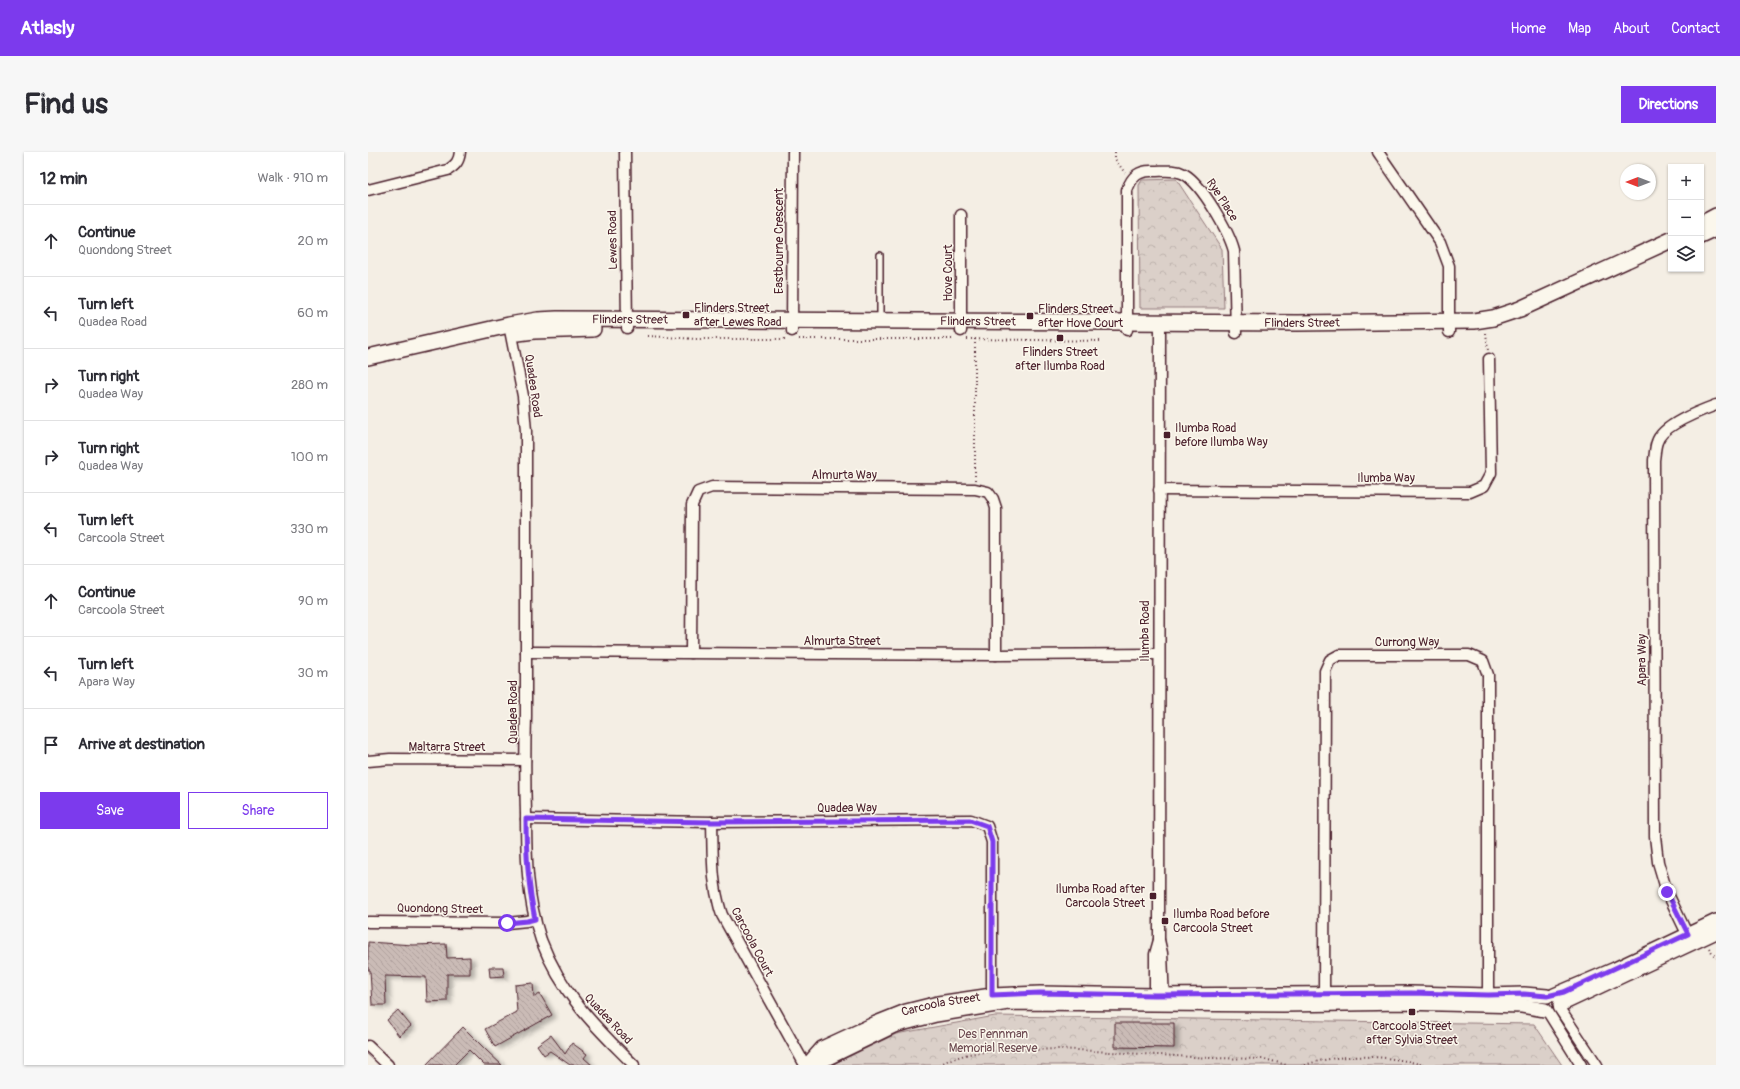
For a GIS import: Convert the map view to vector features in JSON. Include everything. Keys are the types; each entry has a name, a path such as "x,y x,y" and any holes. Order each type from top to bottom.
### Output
{"main road":[{"path":"1704,222 1716,216"},
{"path":"1704,235 1716,229"},
{"name":"Flinders Street","path":"1450,327 1493,318 1520,309 1668,241"},
{"name":"Flinders Street","path":"368,357 510,330 534,331 627,324 961,327 1127,326 1236,328 1391,321 1486,329 1533,315 1668,251"},
{"name":"Flinders Street","path":"792,326 880,321 961,327"},
{"name":"Flinders Street","path":"368,366 510,330"}],"street":[{"path":"368,190 448,170 460,159 460,152"},
{"name":"Lewes Road","path":"625,152 627,324"},
{"name":"Eastbourne Crescent","path":"792,326 793,152"},
{"path":"1378,152 1440,242 1450,266 1450,327"},
{"name":"Rye Place","path":"1130,181 1136,174 1147,170 1174,171 1184,174 1194,182 1227,231 1231,240 1234,251 1236,328"},
{"path":"1127,326 1128,190 1130,181"},
{"name":"Hove Court","path":"961,215 961,327"},
{"name":"Ilumba Road","path":"1160,327 1158,654 1159,940 1162,953 1160,999"},
{"name":"Quadea Road","path":"510,330 523,396 526,431 525,760 526,862 529,890 535,919 542,941 554,968 574,1001 598,1031 634,1065"},
{"name":"Ilumba Way","path":"1159,490 1470,492 1484,486 1491,473 1488,359"},
{"name":"Apara Way","path":"1689,939 1667,892 1658,862 1655,836 1654,460 1657,441 1664,431 1697,412 1716,405"},
{"name":"Almurta Way","path":"691,653 692,505 698,492 712,487 976,489 988,492 993,499 996,508 996,655"},
{"name":"Almurta Street","path":"526,652 996,655 1158,654"},
{"name":"Currong Way","path":"1324,999 1325,671 1330,660 1339,655 1469,655 1483,661 1488,675 1488,1001"},
{"name":"Maltarra Street","path":"368,762 390,759 525,760"},
{"name":"Quadea Way","path":"526,819 712,822 970,820 987,826 992,842 992,1000"},
{"name":"Carcoola Court","path":"712,822 713,880 716,897 722,915 807,1065"},
{"name":"Quondong Street","path":"368,922 507,923 535,919"},
{"name":"Carcoola Street","path":"807,1065 822,1048 906,1011 938,1003 992,1000 1027,1003 1160,999 1403,998 1488,1001 1524,994 1552,1004 1689,939 1716,921"},
{"name":"Carcoola Street","path":"1689,939 1716,932"},
{"path":"1552,1004 1581,1065"},
{"path":"1552,1004 1597,1065"},
{"path":"368,1046 388,1065"}],"lane":[{"path":"880,255 880,321"},
{"path":"880,264 887,263"},
{"path":"880,286 886,286"}],"path":[{"path":"1115,152 1115,159 1130,181"},
{"path":"1486,329 1488,359"},
{"path":"648,336 752,340 976,339 1102,341"},
{"path":"976,339 976,489"},
{"path":"940,1065 946,1061 968,1054 1060,1049 1208,1058 1264,1059 1287,1065"},
{"path":"1305,1065 1320,1060 1338,1058 1391,1058 1423,1065"}],"green space":[{"path":"1176,179 1222,249 1224,308 1140,308 1139,185 1142,180"},
{"name":"Des Pennman Memorial Reserve","path":"995,1016 1534,1024 1562,1065 831,1065 896,1034"}],"building":[{"path":"368,942 413,945 446,944 447,958 470,957 470,974 447,974 447,1001 427,1002 426,977 385,976 386,1005 372,1005 370,970 368,970"},
{"path":"489,967 503,967 504,976 490,977"},
{"path":"533,983 534,997 540,994 552,1015 495,1047 485,1029 517,1012 515,985"},
{"path":"398,1010 411,1026 399,1036 387,1020"},
{"path":"1115,1023 1174,1023 1174,1048 1115,1047"},
{"path":"463,1027 502,1065 484,1065 469,1050 454,1065 426,1065"},
{"path":"551,1035 565,1054 572,1043 587,1054 584,1058 592,1065 570,1065 550,1051 544,1055 537,1045"}],"place":[{"name":"Flinders Street after Lewes Road","path":"686,315"},
{"name":"Flinders Street after Hove Court","path":"1030,316"},
{"name":"Flinders Street after Ilumba Road","path":"1060,338"},
{"name":"Ilumba Road before Ilumba Way","path":"1167,435"},
{"name":"Ilumba Road after Carcoola Street","path":"1153,896"},
{"name":"Ilumba Road before Carcoola Street","path":"1165,921"},
{"name":"Carcoola Street after Sylvia Street","path":"1412,1012"}],"route":[{"path":"507,923 535,919 529,890 526,862 526,819 712,822 970,820 987,826 992,842 992,995 1040,993 1155,995 1411,993 1554,995 1616,969 1688,934 1667,892"}]}
